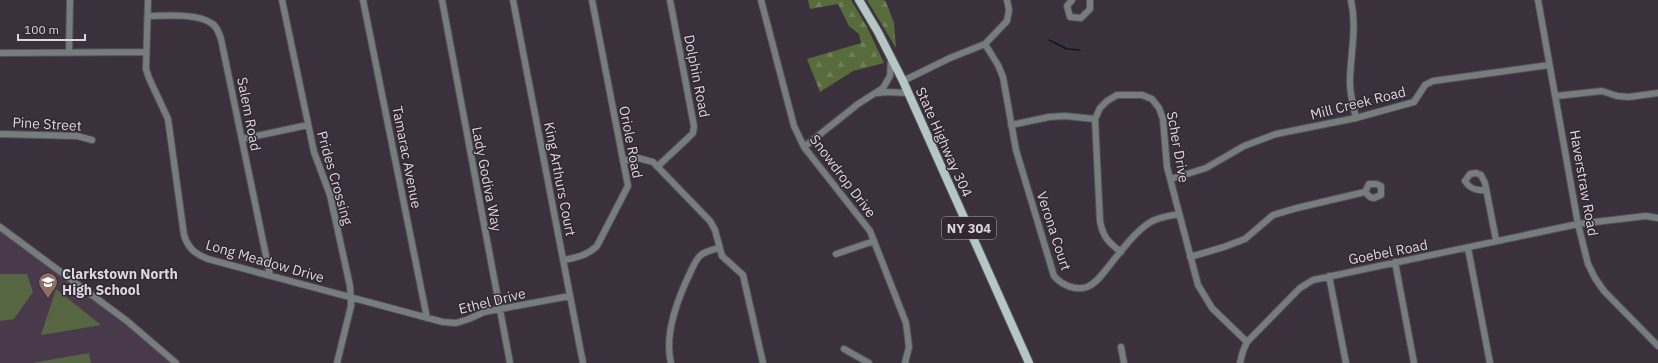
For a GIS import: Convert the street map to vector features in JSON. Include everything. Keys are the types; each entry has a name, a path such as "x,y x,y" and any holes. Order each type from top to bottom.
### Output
{"main road":[{"name":"State Highway 304","path":"859,0 891,56 903,81 1029,363"}],"street":[{"path":"69,53 70,0"},
{"name":"Long Meadow Drive","path":"148,0 146,69 148,78 165,110 170,128 184,235 187,244 192,251 204,257 351,297"},
{"name":"Prides Crossing","path":"282,0 308,125 318,166 330,195 348,273 351,297 350,314 337,363"},
{"name":"Tamarac Avenue","path":"364,0 427,318"},
{"name":"Lady Godiva Way","path":"442,0 510,363"},
{"name":"King Arthurs Court","path":"513,0 583,363"},
{"name":"Oriole Road","path":"564,260 590,253 596,246 627,190 627,182 592,0"},
{"name":"Dolphin Road","path":"658,166 693,133 694,126 670,0"},
{"name":"Snowdrop Drive","path":"761,0 794,126 804,147 863,221 874,241 906,323 909,347 905,363"},
{"path":"903,81 950,58 985,44 1007,21 1010,10 1007,0"},
{"path":"1072,0 1067,6 1070,17 1081,18 1090,9 1090,0"},
{"path":"1351,0 1354,14 1354,28 1350,94 1356,118"},
{"name":"Haverstraw Road","path":"1538,0 1578,224 1588,264 1595,278 1614,302 1658,346"},
{"name":"Salem Road","path":"148,16 196,17 205,19 213,23 222,39 270,275"},
{"name":"Verona Court","path":"985,44 998,65 1003,77 1016,150 1054,276 1061,284 1074,288 1087,287 1097,281 1121,252 1149,223 1162,217 1179,214"},
{"path":"0,53 146,52"},
{"path":"804,147 858,104 883,88 888,81 891,71 891,56"},
{"name":"Mill Creek Road","path":"1171,179 1206,168 1244,146 1276,134 1356,118 1414,102 1425,85 1433,80 1549,65"},
{"path":"875,94 886,92 908,93"},
{"path":"1556,96 1596,92 1623,96 1658,93"},
{"name":"Scher Drive","path":"1095,119 1100,108 1107,101 1117,95 1142,95 1152,99 1159,108 1163,119 1167,167 1198,285 1212,308 1247,342"},
{"path":"1011,125 1049,116 1095,119 1100,221 1103,233 1111,244 1121,252"},
{"path":"242,140 308,125"},
{"name":"Pine Street","path":"0,134 77,136 92,140"},
{"path":"623,161 638,158 646,159 658,166 710,221 715,230 718,248 722,256 743,275 763,363"},
{"path":"1485,190 1496,240"},
{"path":"1190,257 1245,239 1273,215 1366,192"},
{"name":"Goebel Road","path":"1240,363 1247,342 1300,288 1313,280 1468,248 1496,240 1578,224 1646,216 1658,218"},
{"path":"0,227 127,321 176,363"},
{"path":"836,254 874,241"},
{"path":"671,363 670,340 678,302 698,259 708,251 718,248"},
{"path":"1468,248 1490,363"},
{"path":"1395,262 1414,363"},
{"path":"1330,276 1346,363"},
{"name":"Ethel Drive","path":"351,297 443,322 456,323 484,312 570,296"},
{"path":"1122,347 1124,363"},
{"path":"844,349 869,363"}],"shaded area":[{"name":"Clarkstown North High School","path":"0,226 177,363 0,363"}],"green space":[{"path":"808,0 851,0 867,27 884,63 853,71 820,92 807,59 861,43 859,34 849,26 838,4 810,9"},
{"path":"867,0 884,0 886,2 894,23 896,48"},
{"path":"0,274 27,274 33,292 14,319 0,321"},
{"path":"56,289 101,325 41,335"},
{"path":"89,353 91,363 32,363"}],"waterway":[{"path":"1049,40 1067,49 1080,50"}],"place":[{"name":"Clarkstown North High School","path":"48,299"}]}
